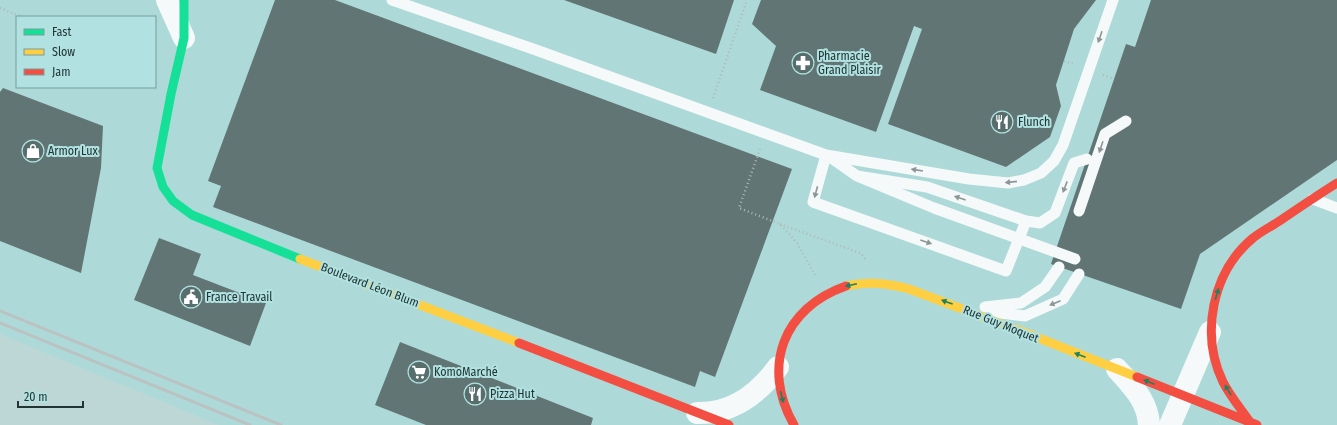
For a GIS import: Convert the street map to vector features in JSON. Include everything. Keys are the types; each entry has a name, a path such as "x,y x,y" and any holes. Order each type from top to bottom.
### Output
{"street":[{"path":"167,0 184,38"},
{"name":"Boulevard Léon Blum","path":"184,0 184,38 169,102 157,168 163,187 173,202 192,215 284,253 729,425"},
{"path":"1253,424 1230,394 1214,357 1210,332 1213,309 1219,286 1225,273 1244,246 1253,238 1337,183"},
{"name":"Rue Guy Moquet","path":"794,425 784,406 778,367 786,338 791,327 803,312 818,299 846,286 871,283 890,284 914,290 1253,424"},
{"path":"1170,425 1210,332"},
{"name":"Rue Guy Moquet","path":"697,413 721,410 745,400 761,387 778,367"},
{"path":"1117,369 1140,397 1147,412 1149,425"}],"lane":[{"path":"392,0 536,50 826,155 969,179 1008,183 1024,180 1041,173 1054,161 1063,145 1113,0"},
{"path":"1078,211 1105,134 1126,121"},
{"path":"826,155 857,176 934,208 1075,259"},
{"path":"826,155 813,202 1006,271 1026,221"},
{"path":"857,176 927,187 1026,221 1040,223 1054,213 1074,163 1087,159"},
{"path":"1312,199 1337,208"},
{"path":"965,309 1021,303 1045,287 1059,267"},
{"path":"965,309 1025,316 1063,299 1079,274"}],"path":[{"path":"732,121 713,99 747,0"},
{"path":"0,8 20,16"},
{"path":"760,151 739,208 860,253 890,284"},
{"path":"780,224 797,243 817,278"}],"shaded area":[{"path":"0,0 1337,0 1337,425 219,425 0,334"}],"building":[{"path":"275,0 335,0 792,169 715,377 700,371 695,387 213,207 221,186 208,181"},
{"path":"564,0 734,0 716,54"},
{"path":"761,0 1096,0 1074,29 1056,85 1061,106 1050,137 1006,167 888,124 922,29 914,26 876,132 760,90 776,46 752,24"},
{"path":"1151,0 1337,0 1337,160 1200,254 1181,309 1051,264 1126,44 1135,47"},
{"path":"3,88 103,126 101,168 81,273 0,241 0,92"},
{"path":"159,238 201,254 193,275 266,303 250,346 134,300"},
{"path":"400,342 593,418 591,425 426,425 375,405"}],"railway":[{"path":"0,311 281,425"},
{"path":"0,323 250,425"}],"traffic: fast":[{"path":"184,0 184,38 171,94 157,168 163,187 173,201 192,215 300,259"}],"traffic: slow":[{"path":"300,259 519,343"},
{"path":"846,286 854,284 878,283 909,289 1137,377"}],"traffic: jam":[{"path":"1250,422 1223,382 1216,363 1212,344 1212,324 1214,305 1219,286 1228,268 1239,252 1253,238 1337,183"},
{"path":"794,425 784,403 779,382 779,361 784,342 793,324 807,309 824,296 846,286"},
{"path":"519,343 729,425"},
{"path":"1137,377 1257,425"}],"place":[{"name":"Pharmacie Grand Plaisir","path":"803,63"},
{"name":"Flunch","path":"1002,122"},
{"name":"Armor Lux","path":"33,151"},
{"name":"France Travail","path":"191,297"},
{"name":"KomoMarché","path":"419,372"},
{"name":"Pizza Hut","path":"475,394"}]}
